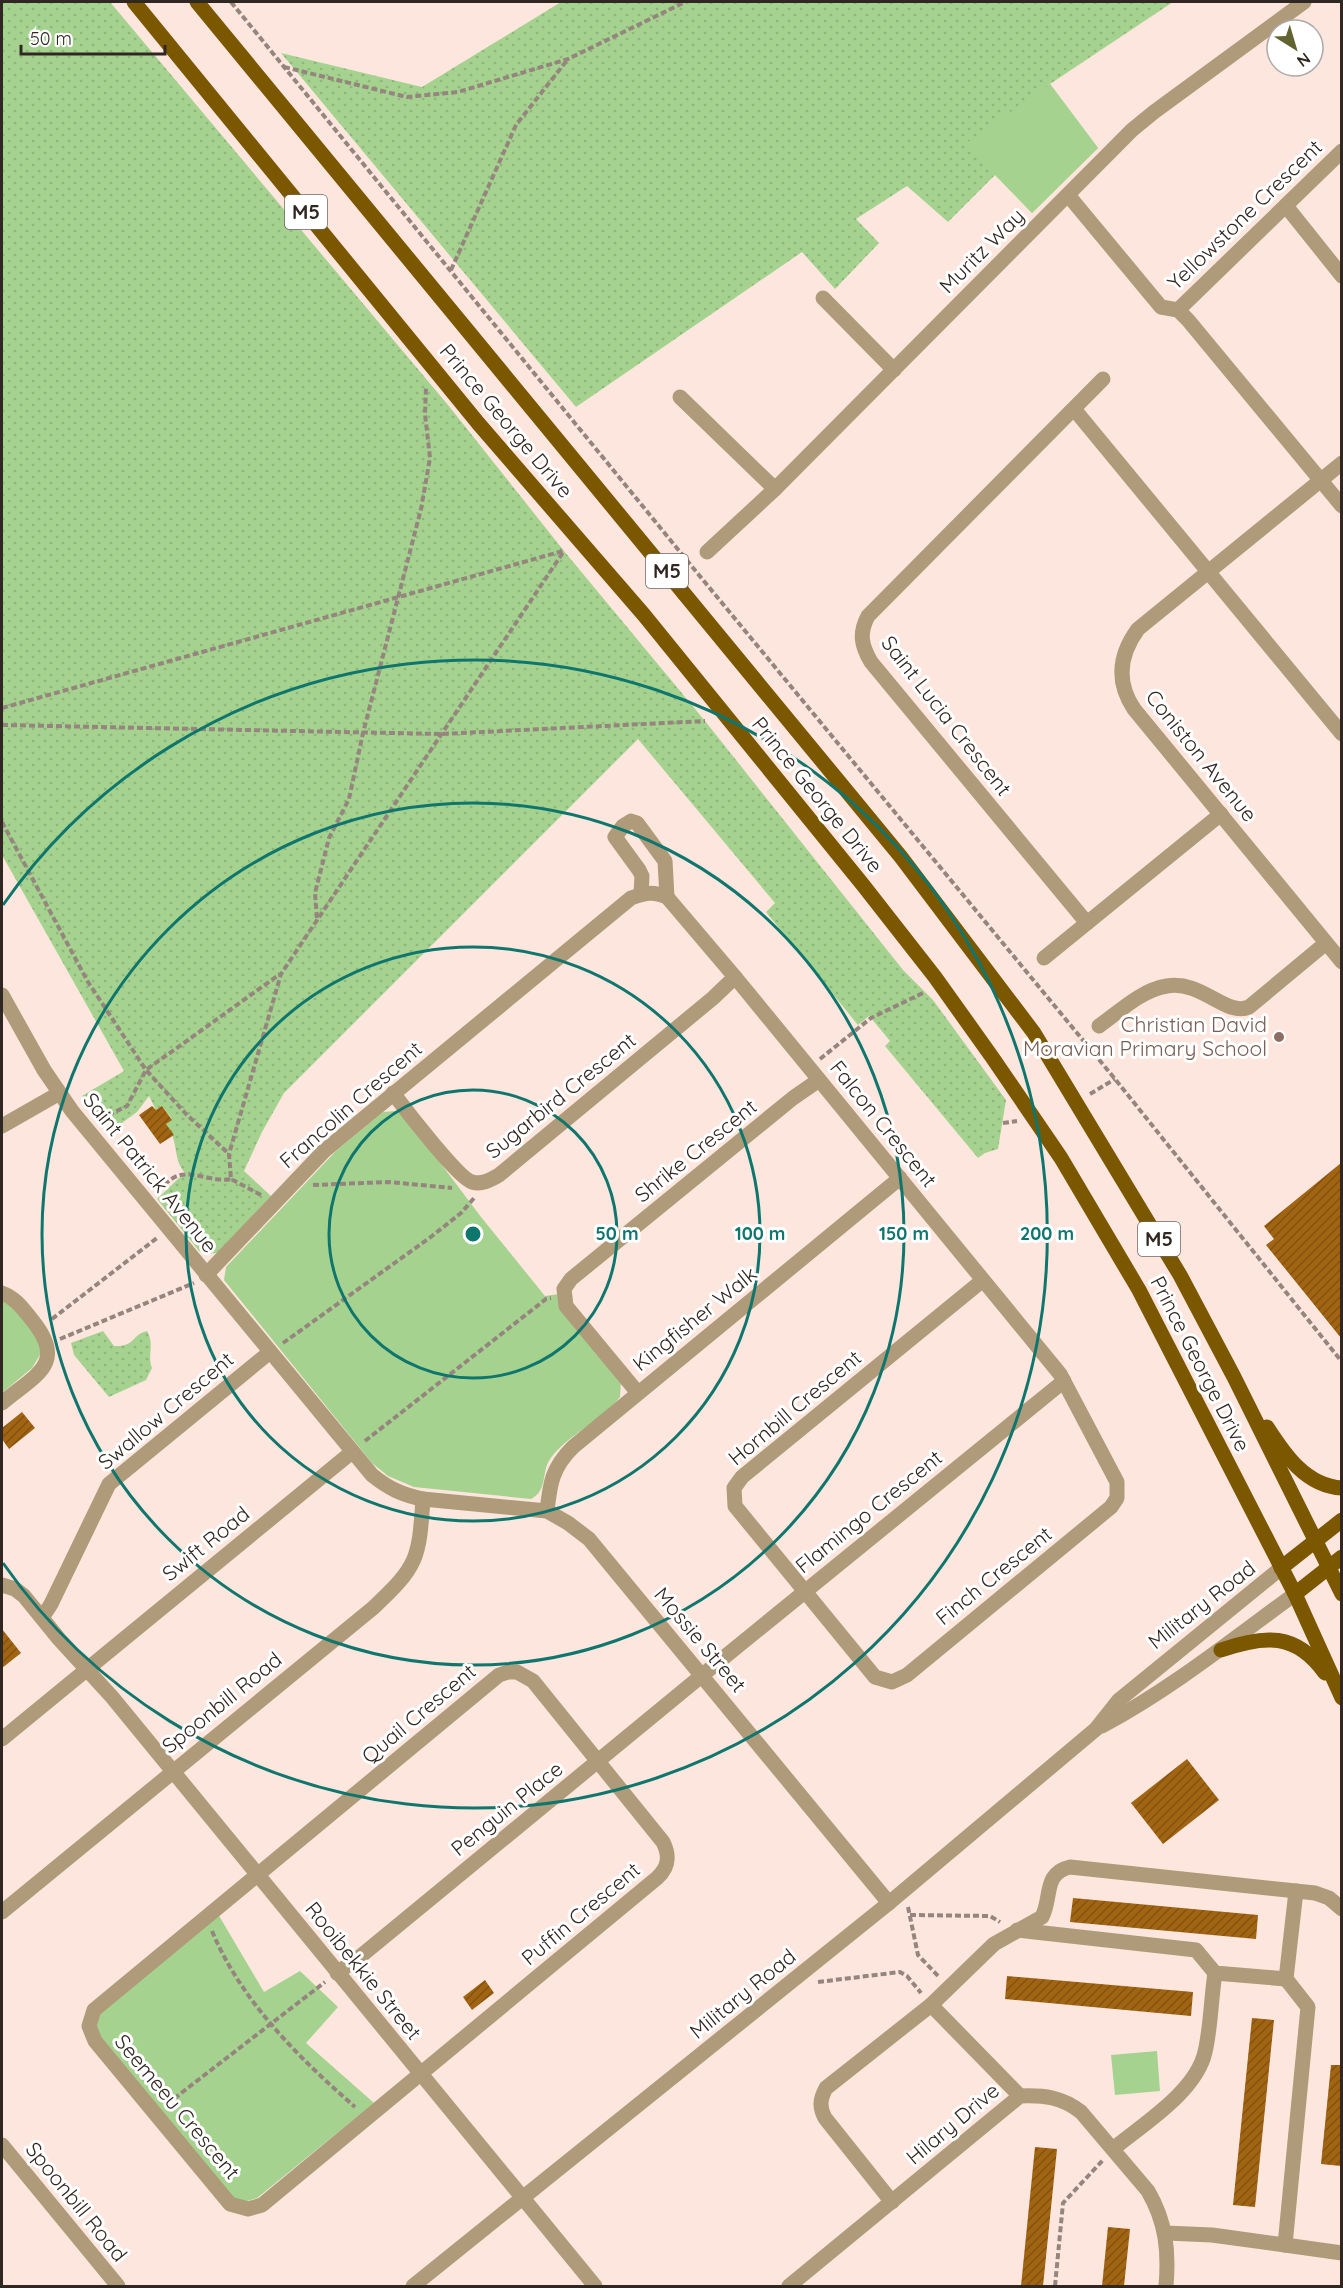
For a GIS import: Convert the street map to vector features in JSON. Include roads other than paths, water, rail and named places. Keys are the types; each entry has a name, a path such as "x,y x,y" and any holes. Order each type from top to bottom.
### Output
{"main road":[{"name":"Prince George Drive","path":"134,2 470,414 652,624 863,885 934,977 1060,1158 1139,1290 1295,1594 1341,1698"},
{"name":"Prince George Drive","path":"197,2 901,857 1034,1033 1180,1275 1234,1377 1341,1594"},
{"path":"1234,1377 1296,1466 1318,1483 1331,1488 1341,1488"},
{"name":"Military Road","path":"1281,1568 1341,1520"},
{"name":"Military Road","path":"1295,1594 1341,1557"},
{"path":"1221,1650 1252,1640 1282,1640 1303,1650 1314,1660 1341,1698"}],"street":[{"name":"Muritz Way","path":"707,552 775,489 1132,130 1304,2"},
{"name":"Yellowstone Crescent","path":"1178,310 1341,151"},
{"name":"Yellowstone Crescent","path":"1068,195 1161,307 1178,310 1341,506"},
{"path":"1286,206 1341,276"},
{"path":"823,298 894,370"},
{"name":"Saint Lucia Crescent","path":"1087,923 872,662 865,651 861,634 868,616 1103,379"},
{"path":"680,397 775,489"},
{"path":"1074,409 1341,734"},
{"name":"Coniston Avenue","path":"1341,464 1138,629 1124,652 1121,676 1127,699 1134,709 1341,962"},
{"path":"1044,958 1221,814"},
{"path":"631,821 637,823 665,861 667,897 655,892 641,894 642,876 615,837 622,826 631,821"},
{"name":"Francolin Crescent","path":"206,1275 324,1151 631,898 641,894"},
{"name":"Falcon Crescent","path":"667,897 815,1074 1064,1381"},
{"path":"1099,1026 1131,1002 1165,986 1193,987 1231,1008 1243,1010 1326,944"},
{"name":"Sugarbird Crescent","path":"393,1093 465,1179 481,1183 508,1168 713,998 735,977"},
{"path":"2,995 58,1094"},
{"name":"Shrike Crescent","path":"638,1393 566,1306 564,1289 571,1279 793,1098 815,1074"},
{"name":"Saint Patrick Avenue","path":"2,1126 58,1094 206,1275"},
{"name":"Kingfisher Walk","path":"547,1511 556,1466 573,1447 900,1178"},
{"path":"206,1275 372,1475 388,1488 404,1495 423,1499"},
{"name":"Hornbill Crescent","path":"804,1591 735,1506 733,1494 737,1482 982,1280"},
{"path":"2,1293 15,1299 48,1344 48,1357 40,1371 2,1403"},
{"name":"Swallow Crescent","path":"42,1618 109,1484 270,1352"},
{"name":"Finch Crescent","path":"804,1591 875,1677 892,1682 907,1675 1111,1507 1117,1498 1118,1487 1115,1477 1064,1381"},
{"name":"Flamingo Crescent","path":"702,1675 1064,1381"},
{"name":"Swift Road","path":"2,1739 351,1452"},
{"name":"Mossie Street","path":"423,1499 547,1511 589,1539 889,1904"},
{"name":"Spoonbill Road","path":"2,1912 373,1608 398,1584 414,1562 418,1551 423,1499"},
{"name":"Military Road","path":"413,2286 889,1904 1096,1729 1119,1700 1281,1568"},
{"path":"2,1585 15,1589 24,1596 172,1771"},
{"name":"Military Road","path":"1096,1729 1127,1713 1221,1650 1295,1594"},
{"name":"Quail Crescent","path":"257,1874 499,1675 508,1672 517,1671 533,1681 598,1761"},
{"name":"Penguin Place","path":"337,1973 363,1955 702,1675"},
{"name":"Puffin Crescent","path":"420,2074 663,1873 668,1856 663,1842 598,1761"},
{"name":"Rooibekkie Street","path":"172,1771 595,2286"},
{"path":"892,2202 825,2118 821,2111 821,2097 826,2088 931,2005 994,1944 1042,1917 1051,1880 1059,1871 1070,1868 1296,1891 1323,1895 1341,1909"},
{"name":"Seemeeu Crescent","path":"257,1874 97,2006 90,2019 90,2033 94,2041 230,2204 249,2209 262,2205 420,2074"},
{"path":"1285,2245 1308,2007 1286,1979 1296,1891"},
{"path":"1016,1930 1196,1950 1215,1973 1286,1979"},
{"path":"1113,2149 1180,2094 1199,2068 1205,2053 1215,1973"},
{"path":"931,2005 1020,2096"},
{"name":"Hilary Drive","path":"798,2284 892,2202 1020,2096 1047,2096 1069,2103 1087,2118 1148,2191 1159,2212 1166,2233 1166,2286"},
{"name":"Spoonbill Road","path":"2,2145 118,2286"},
{"path":"1166,2233 1212,2235 1341,2253"}],"place":[{"name":"Christian David Moravian Primary School","path":"1279,1037"}]}
